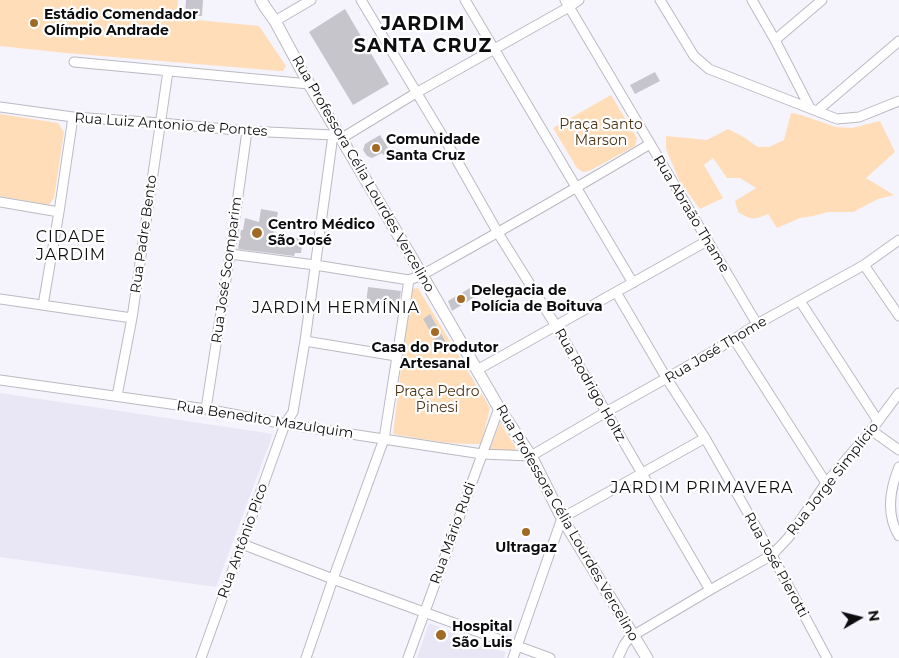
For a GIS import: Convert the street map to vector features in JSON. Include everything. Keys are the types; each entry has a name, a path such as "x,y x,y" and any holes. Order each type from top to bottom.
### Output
{"main road":[{"name":"Rua Professora Célia Lourdes Vercelino","path":"261,0 275,21 337,137 422,275 499,408 531,456 562,518 647,658"}],"street":[{"path":"275,21 311,0"},
{"name":"Rua Rodrigo Holtz","path":"361,0 451,150 498,233 556,326 710,590"},
{"path":"465,0 633,283"},
{"path":"337,137 494,49 567,4 579,0"},
{"path":"660,0 694,56 709,69 838,119 859,117 899,101"},
{"path":"752,0 814,110"},
{"path":"775,40 822,0"},
{"name":"Rua Abraão Thame","path":"567,4 757,324"},
{"path":"814,110 899,41"},
{"path":"74,62 309,84"},
{"name":"Rua Padre Bento","path":"118,396 132,318 168,71"},
{"name":"Rua Luiz Antonio de Pontes","path":"0,108 73,117 337,137"},
{"path":"42,305 73,117"},
{"name":"Rua José Scomparim","path":"206,409 247,131"},
{"name":"Rua Antônio Pico","path":"201,658 285,424 293,412 337,137"},
{"path":"230,254 409,280 422,275 578,188 650,144"},
{"path":"0,202 58,212"},
{"name":"Rua José Thome","path":"531,456 757,324 864,265 899,240"},
{"path":"477,370 707,241"},
{"path":"864,265 899,316"},
{"path":"306,658 384,439 409,280"},
{"name":"Rua José Pierotti","path":"616,292 705,438 772,555 827,658"},
{"path":"0,299 132,318"},
{"path":"800,301 878,421"},
{"path":"734,339 826,483"},
{"path":"305,342 396,356"},
{"name":"Rua Benedito Mazulquim","path":"0,380 206,409 285,424 482,454 531,456"},
{"name":"Rua Jorge Simplício","path":"632,636 772,555 788,538 826,483 899,394"},
{"name":"Rua Mário Rudi","path":"408,658 499,408"},
{"path":"871,430 899,450"},
{"path":"513,658 562,518 705,438"},
{"path":"899,467 892,489 890,512 899,536"},
{"path":"242,544 550,658"},
{"path":"618,658 624,645 632,636"}],"shaded area":[{"path":"0,393 273,434 216,587 0,557"},
{"name":"Hospital São Luis","path":"429,623 486,647 506,652 504,658 417,658"}],"green space":[{"path":"0,0 71,0 71,11 72,0 178,0 177,18 259,26 286,66 283,71 280,71 0,46"},
{"name":"Praça Santo Marson","path":"611,95 637,138 635,146 589,171 583,172 577,168 553,128"},
{"path":"791,113 836,127 852,128 880,121 895,152 866,178 894,195 878,199 853,212 828,212 800,218 777,228 768,214 753,218 746,217 738,212 735,201 756,188 740,178 727,178 713,158 704,165 723,198 700,209 680,182 666,149 666,136 707,140 728,129 758,147 769,147 784,140"},
{"path":"0,114 58,123 64,132 54,198 49,205 0,196"},
{"name":"Praça Pedro Pinesi","path":"418,288 490,408 481,444 448,443 393,434 409,303 412,289"},
{"path":"500,423 516,448 516,451 513,453 490,449"}],"building":[{"path":"186,0 203,0 202,16 185,15"},
{"path":"345,9 389,84 353,105 309,32"},
{"path":"655,72 660,81 635,94 630,85"},
{"name":"Comunidade Santa Cruz","path":"380,135 390,151 372,158 367,156 363,150 365,144"},
{"name":"Centro Médico São José","path":"261,209 278,212 274,234 303,239 301,253 295,253 294,256 238,249 245,218 259,222"},
{"path":"368,287 401,291 398,308 366,304"},
{"name":"Delegacia de Polícia de Boituva","path":"470,288 475,297 452,311 448,301"},
{"name":"Casa do Produtor Artesanal","path":"430,314 448,346 441,350 423,319"}],"place":[{"name":"Estádio Comendador Olímpio Andrade","path":"34,23"},
{"name":"Comunidade Santa Cruz","path":"376,148"},
{"name":"Centro Médico São José","path":"257,233"},
{"name":"Delegacia de Polícia de Boituva","path":"461,299"},
{"name":"Casa do Produtor Artesanal","path":"435,332"},
{"name":"Ultragaz","path":"526,532"},
{"name":"Hospital São Luis","path":"441,635"}],"district":[{"name":"JARDIM SANTA CRUZ","path":"423,35"},
{"name":"CIDADE JARDIM","path":"71,246"},
{"name":"JARDIM HERMÍNIA","path":"336,308"},
{"name":"JARDIM PRIMAVERA","path":"702,488"}]}
